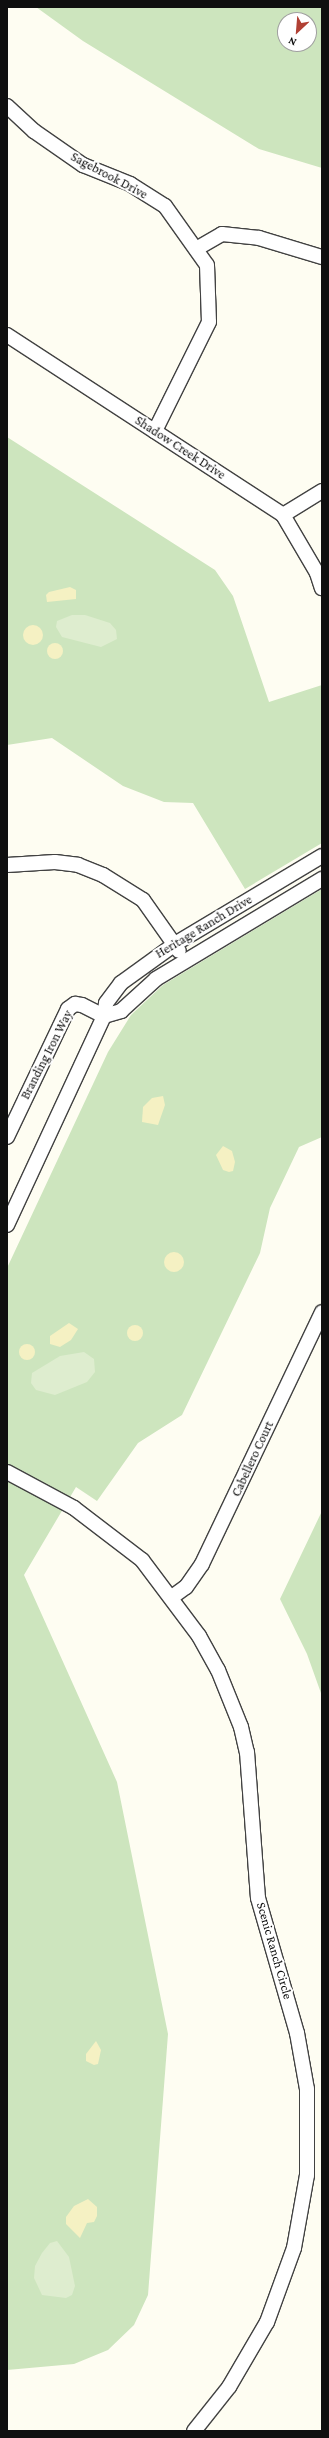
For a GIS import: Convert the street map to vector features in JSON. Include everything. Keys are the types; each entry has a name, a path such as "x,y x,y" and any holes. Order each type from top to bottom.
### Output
{"street":[{"name":"Sagebrook Drive","path":"7,106 34,131 83,165 130,184 164,206 207,265 209,322 154,431"},
{"path":"196,249 222,234 259,238 322,257"},
{"name":"Shadow Creek Drive","path":"7,335 283,516 317,573 322,588"},
{"path":"283,516 322,491"},
{"name":"Heritage Ranch Drive","path":"7,1225 104,1016 106,1002 120,983 175,944 322,856"},
{"path":"7,865 55,862 78,865 103,875 143,900 175,944 184,960"},
{"name":"Heritage Ranch Drive","path":"104,1016 121,1011 143,988 184,960 322,879"},
{"name":"Branding Iron Way","path":"7,1137 68,1009 75,1004 82,1005 104,1016"},
{"name":"Cabellero Court","path":"172,1597 186,1587 202,1564 322,1312"},
{"name":"Scenic Ranch Circle","path":"7,1472 74,1508 120,1540 142,1560 172,1597 218,1670 241,1727 251,1781 258,1898 297,2033 309,2118 307,2175 298,2228 276,2300 243,2366 194,2431"}],"green space":[{"path":"36,7 322,7 322,168 259,149 83,41"},
{"path":"7,437 215,570 233,596 269,702 322,685 322,843 245,889 193,803 164,802 123,786 52,738 7,745"},
{"path":"72,615 85,615 110,623 116,630 117,639 101,647 62,637 56,627 57,621"},
{"path":"322,889 322,1137 299,1147 270,1208 260,1253 182,1415 138,1443 97,1501 76,1487 24,1575 117,1782 168,2034 148,2295 134,2325 108,2350 74,2364 7,2370 7,1268 108,1052 131,1015 163,985"},
{"path":"84,1352 94,1359 95,1372 87,1382 55,1395 36,1390 31,1383 32,1373 60,1356"},
{"path":"322,1511 322,1696 307,1654 280,1599"},
{"path":"57,2241 69,2257 75,2286 72,2295 66,2298 42,2295 34,2278 35,2266 42,2253 50,2243"}],"sand":[{"path":"70,587 76,590 76,599 47,602 46,595 49,592"},
{"path":"33,625 40,628 43,635 40,642 33,645 26,642 23,635 26,628"},
{"path":"55,643 61,645 63,651 61,657 55,659 49,657 47,651 49,645"},
{"path":"163,1096 165,1105 158,1125 142,1122 143,1107 152,1098"},
{"path":"223,1146 232,1151 235,1162 233,1171 229,1172 223,1170 216,1155"},
{"path":"170,1252 178,1252 184,1258 184,1266 178,1272 170,1272 164,1266 164,1258"},
{"path":"69,1323 78,1329 71,1340 60,1347 50,1344 50,1336"},
{"path":"135,1325 141,1327 143,1333 141,1339 135,1341 129,1339 127,1333 129,1327"},
{"path":"27,1344 34,1349 35,1352 30,1359 27,1360 20,1355 19,1352 24,1345"},
{"path":"96,2041 101,2050 98,2064 94,2065 86,2061 86,2054"},
{"path":"88,2199 97,2207 97,2216 94,2222 87,2223 80,2238 66,2224 66,2217 74,2206"}]}
